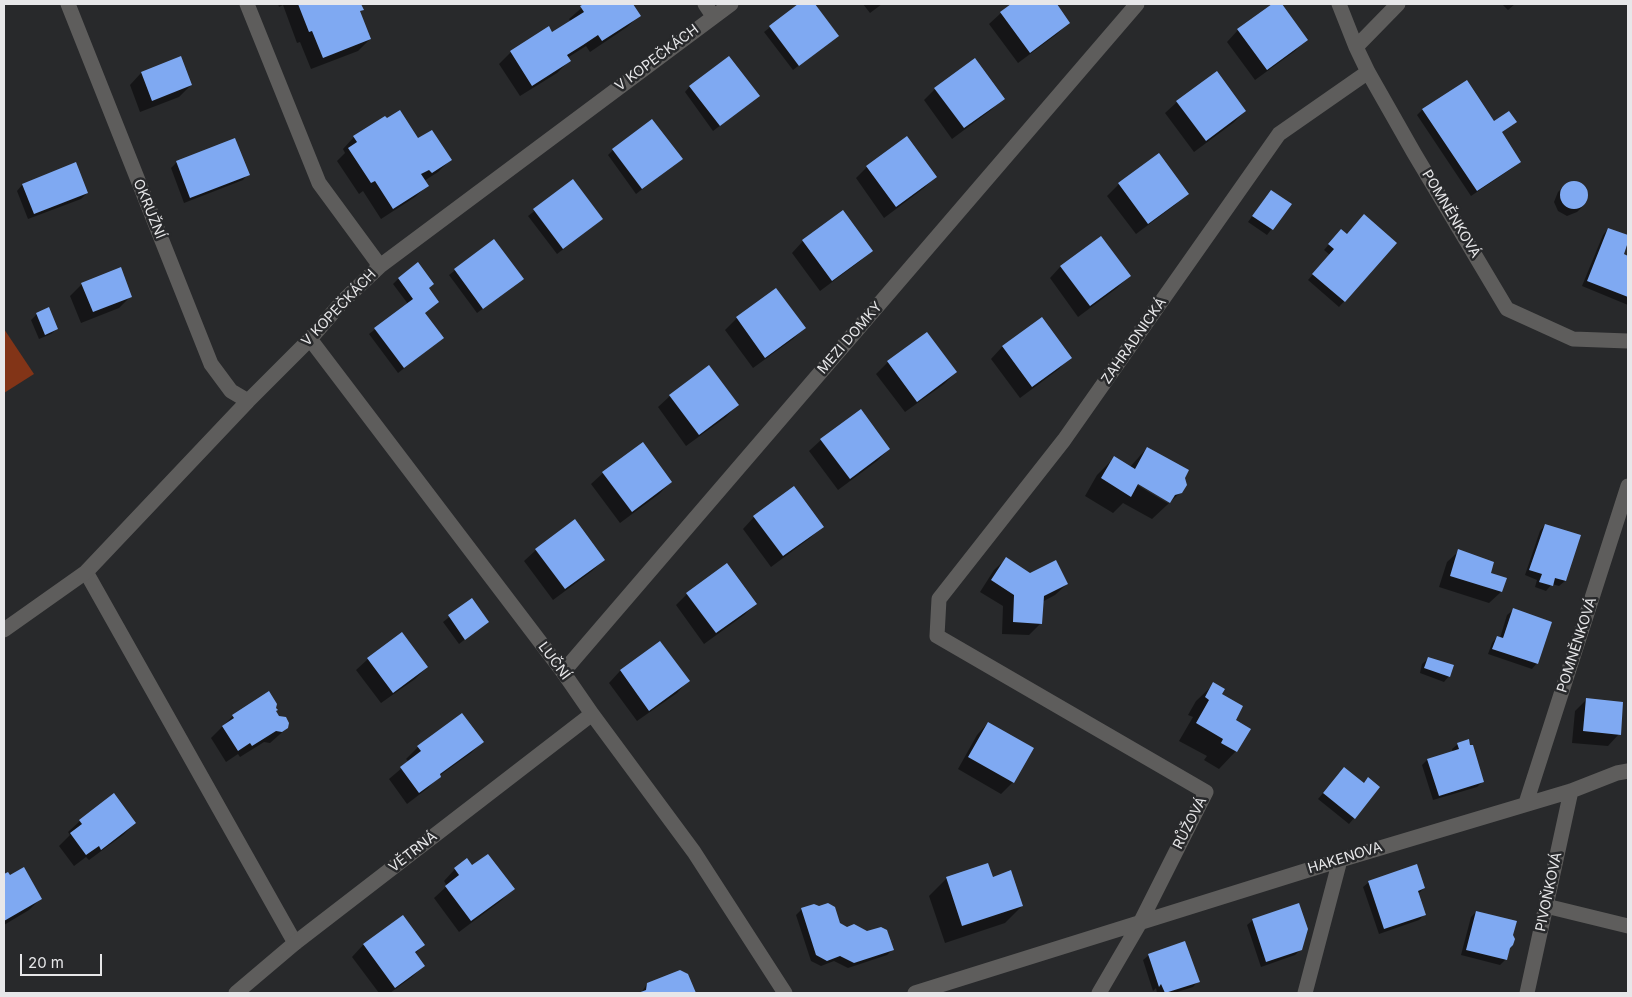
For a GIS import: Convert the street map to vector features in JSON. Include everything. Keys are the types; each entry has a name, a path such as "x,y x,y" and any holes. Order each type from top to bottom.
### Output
{"street":[{"name":"OKRUŽNÍ","path":"68,4 211,364 231,392 248,401"},
{"path":"247,4 319,183 380,266"},
{"name":"V KOPEČKÁCH","path":"4,630 86,572 248,401 310,339 343,301 380,266 709,10 731,4"},
{"name":"MEZI DOMKY","path":"563,672 1137,4"},
{"name":"POMNĚNKOVÁ","path":"1339,4 1368,72 1507,308 1573,339 1628,341"},
{"path":"1356,47 1398,4"},
{"name":"ZAHRADNICKÁ","path":"938,636 939,599 1064,440 1279,134 1368,72"},
{"name":"LUČNÍ","path":"310,339 563,672 694,852 785,993"},
{"name":"POMNĚNKOVÁ","path":"1526,803 1628,486"},
{"path":"86,572 295,943"},
{"name":"RŮŽOVÁ","path":"938,636 1206,792 1141,921"},
{"name":"VĚTRNÁ","path":"236,993 295,943 592,714"},
{"name":"HAKENOVA","path":"1141,921 1526,803 1571,791 1616,773 1628,771"},
{"name":"PIVOŇKOVÁ","path":"1527,993 1571,791"},
{"path":"1305,993 1340,860"},
{"path":"1546,906 1628,926"},
{"path":"916,993 1141,921"},
{"path":"1099,993 1141,921"}],"shaded area":[{"path":"4,329 34,374 4,393"}],"building":[{"path":"298,4 361,4 364,10 360,11 371,39 323,58 312,31 309,32"},
{"path":"584,4 633,4 641,16 602,41 598,35 567,55 571,61 532,86 510,51 549,26 552,32 584,12 580,6"},
{"path":"798,4 815,4 839,36 799,66 769,26"},
{"path":"1011,4 1057,4 1070,23 1030,53 1000,12"},
{"path":"1272,4 1282,4 1308,40 1267,70 1237,29"},
{"path":"181,56 192,85 152,101 141,72"},
{"path":"729,56 760,96 720,126 689,86"},
{"path":"975,58 1005,99 964,128 934,88"},
{"path":"1217,71 1246,111 1206,141 1176,101"},
{"path":"1467,80 1494,121 1509,111 1517,122 1502,132 1521,162 1477,191 1422,109"},
{"path":"400,110 418,138 432,130 452,160 432,173 429,170 421,174 429,186 393,209 375,181 371,183 348,148 357,142 353,136 385,116 387,118"},
{"path":"652,119 683,159 642,189 612,149"},
{"path":"907,136 937,177 896,207 866,166"},
{"path":"235,138 250,175 190,198 176,161"},
{"path":"1159,153 1189,194 1148,224 1118,183"},
{"path":"76,162 88,193 34,214 22,184"},
{"path":"573,179 603,219 563,249 533,209"},
{"path":"1574,181 1584,185 1588,195 1584,205 1574,209 1564,205 1560,195 1564,185"},
{"path":"1271,190 1292,204 1273,230 1252,216"},
{"path":"843,210 873,251 832,281 802,240"},
{"path":"1364,214 1397,243 1345,302 1312,274 1334,249 1328,244 1341,229 1347,234"},
{"path":"1608,228 1628,235 1624,254 1628,256 1628,297 1587,281"},
{"path":"1101,236 1131,276 1090,306 1060,266"},
{"path":"494,239 524,279 483,309 454,269"},
{"path":"418,262 434,284 429,288 439,302 425,313 444,338 404,368 374,328 413,299 398,278"},
{"path":"121,267 132,297 93,312 81,283"},
{"path":"776,288 806,328 765,358 736,317"},
{"path":"49,307 58,329 45,335 36,313"},
{"path":"1042,317 1072,358 1032,387 1002,346"},
{"path":"927,332 957,372 917,402 887,361"},
{"path":"709,365 739,405 699,435 669,395"},
{"path":"861,409 890,449 850,479 820,439"},
{"path":"643,442 672,482 632,512 602,472"},
{"path":"1147,447 1189,470 1185,478 1187,485 1182,493 1175,495 1170,503 1138,484 1131,497 1101,478 1114,456 1135,469"},
{"path":"794,486 824,527 783,556 753,516"},
{"path":"575,519 605,560 565,589 535,549"},
{"path":"1545,524 1581,535 1566,581 1555,578 1553,586 1539,582 1542,574 1529,570"},
{"path":"1458,549 1494,562 1491,573 1507,578 1502,592 1450,576"},
{"path":"1006,557 1030,573 1056,560 1068,584 1044,596 1042,624 1013,622 1014,595 991,580"},
{"path":"727,563 757,604 716,633 686,593"},
{"path":"472,598 489,622 465,640 448,615"},
{"path":"1513,608 1552,622 1538,664 1492,649 1497,636 1503,638"},
{"path":"402,632 428,667 393,693 367,658"},
{"path":"660,641 690,681 649,711 620,670"},
{"path":"1428,657 1454,665 1450,677 1424,668"},
{"path":"1213,682 1225,689 1222,694 1243,706 1236,720 1251,729 1237,752 1221,743 1223,739 1196,723 1209,700 1205,697"},
{"path":"269,691 277,704 276,708 278,710 276,711 279,716 286,717 289,723 288,728 282,732 276,731 252,746 250,743 238,751 222,726 234,718 232,715"},
{"path":"1586,698 1623,702 1621,735 1583,731"},
{"path":"462,713 484,742 440,774 441,777 419,793 400,767 421,751 417,746"},
{"path":"988,722 1034,748 1014,783 968,757"},
{"path":"1469,739 1470,745 1473,745 1484,782 1439,796 1427,759 1459,749 1457,743"},
{"path":"1344,767 1364,783 1368,777 1380,787 1355,819 1323,793"},
{"path":"114,793 136,823 101,850 99,846 86,855 70,833 82,824 79,820"},
{"path":"488,854 515,889 471,921 445,886 459,875 454,868 467,858 472,865"},
{"path":"988,863 993,877 1011,870 1023,906 962,926 946,877"},
{"path":"1417,864 1425,888 1418,891 1426,915 1384,929 1368,881"},
{"path":"24,867 42,899 4,921 4,874 8,872 10,875"},
{"path":"828,903 835,907 840,923 847,927 854,924 867,931 881,927 887,930 894,950 854,963 840,956 827,961 816,955 801,908 814,904 819,906"},
{"path":"1299,903 1308,929 1302,950 1266,962 1252,919"},
{"path":"1476,911 1517,921 1513,935 1515,939 1507,960 1466,950"},
{"path":"403,915 425,945 415,952 425,966 395,988 363,944"},
{"path":"1185,941 1200,982 1165,993 1161,984 1159,987 1148,954"},
{"path":"680,970 688,974 696,993 638,993 646,990 647,983"}]}
